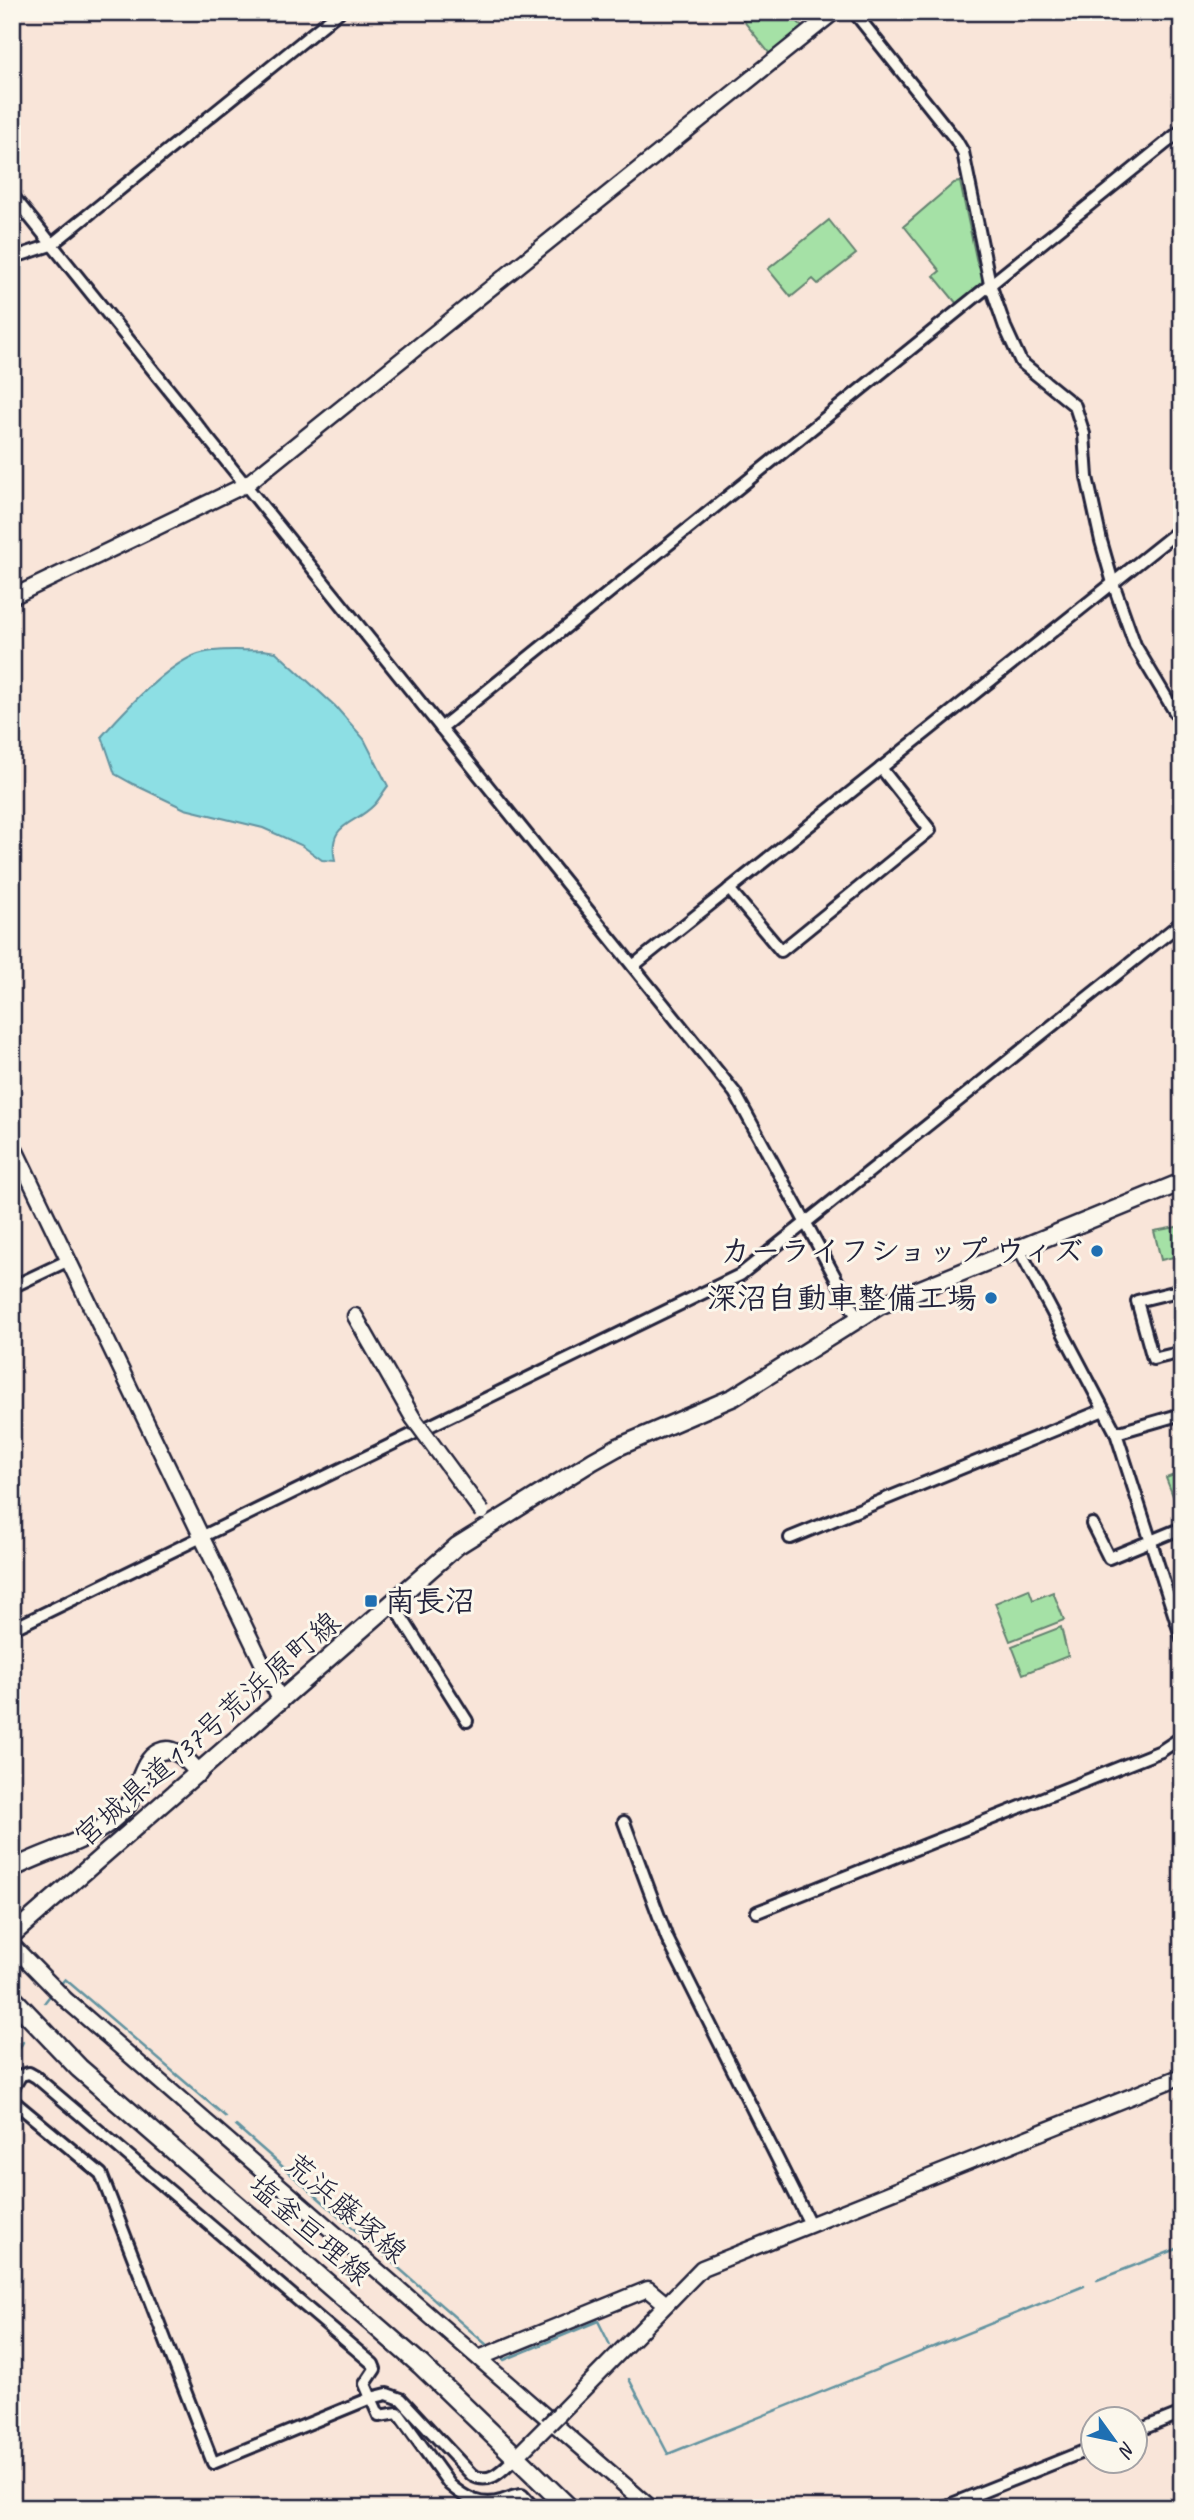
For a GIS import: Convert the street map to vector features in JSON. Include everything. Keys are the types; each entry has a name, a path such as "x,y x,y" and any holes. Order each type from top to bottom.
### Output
{"main road":[{"name":"宮城県道137号荒浜原町線","path":"13,1941 487,1518 618,1447 734,1396 879,1306 1182,1182"},
{"path":"12,1869 68,1847 111,1821 132,1800 149,1762 160,1751 176,1752 199,1773"},
{"name":"塩釜亘理線","path":"12,1998 79,2068 155,2137 281,2241 517,2455 569,2508"}],"street":[{"path":"12,258 51,245 339,12"},
{"path":"12,597 247,484 834,12"},
{"path":"854,12 957,140 963,152 990,284 1021,362 1075,406 1084,434 1087,477 1113,583 1135,645 1182,724"},
{"path":"441,728 1182,130"},
{"path":"12,195 735,1093 858,1319"},
{"path":"633,967 1182,528"},
{"path":"729,889 780,951 930,830 881,768"},
{"path":"12,1629 740,1275 808,1224 1182,922"},
{"path":"12,1143 281,1702"},
{"path":"1019,1249 1101,1411 1116,1433 1152,1538 1182,1639"},
{"path":"12,1287 69,1260"},
{"path":"1182,1290 1137,1300 1153,1359 1182,1352"},
{"path":"355,1316 413,1418 487,1518"},
{"path":"790,1538 1101,1411"},
{"path":"1116,1433 1182,1414"},
{"path":"1092,1524 1109,1558 1152,1538 1182,1528"},
{"path":"392,1602 467,1721"},
{"path":"757,1913 1161,1751 1182,1737"},
{"path":"624,1822 667,1938 810,2224"},
{"name":"荒浜藤塚線","path":"13,1941 55,1990 650,2506"},
{"path":"12,2090 20,2075 29,2073 36,2077 373,2364 375,2369 365,2384 379,2416 398,2413 450,2485 460,2494 481,2503 493,2503 522,2495 534,2508"},
{"path":"12,2100 101,2174 213,2463 371,2398 387,2394 401,2399 478,2479 498,2475 702,2268 1182,2077"},
{"path":"479,2358 648,2289 666,2304"},
{"path":"1148,2427 1182,2413"},
{"path":"942,2508 1078,2454"}],"green space":[{"path":"752,12 790,12 803,28 770,54 743,20"},
{"path":"960,182 977,263 986,280 957,304 934,276 940,271 904,226 954,183"},
{"path":"829,220 856,254 818,284 813,279 791,297 768,269"},
{"path":"1182,1226 1182,1271 1178,1256 1161,1260 1154,1231"},
{"path":"1182,1472 1182,1519 1166,1478"},
{"path":"1029,1589 1033,1600 1053,1592 1064,1620 1010,1641 995,1603"},
{"path":"1061,1627 1068,1656 1023,1674 1012,1646"}],"water":[{"path":"213,651 276,652 335,706 364,739 388,786 374,805 339,832 335,839 335,861 322,860 301,845 263,828 185,809 133,784 115,774 102,736 159,678 186,660"}],"waterway":[{"path":"59,1986 65,1979 226,2117"},
{"path":"45,2002 52,1993"},
{"path":"12,2061 23,2042"},
{"path":"236,2126 488,2346"},
{"path":"1097,2280 1182,2247"},
{"path":"629,2379 668,2454 1084,2286"},
{"path":"499,2356 504,2360 598,2321 610,2345"}],"place":[{"name":"カーライフショップ ウィズ","path":"1097,1251"},
{"name":"深沼自動車整備工場","path":"991,1298"},
{"name":"南長沼","path":"371,1601"}]}
